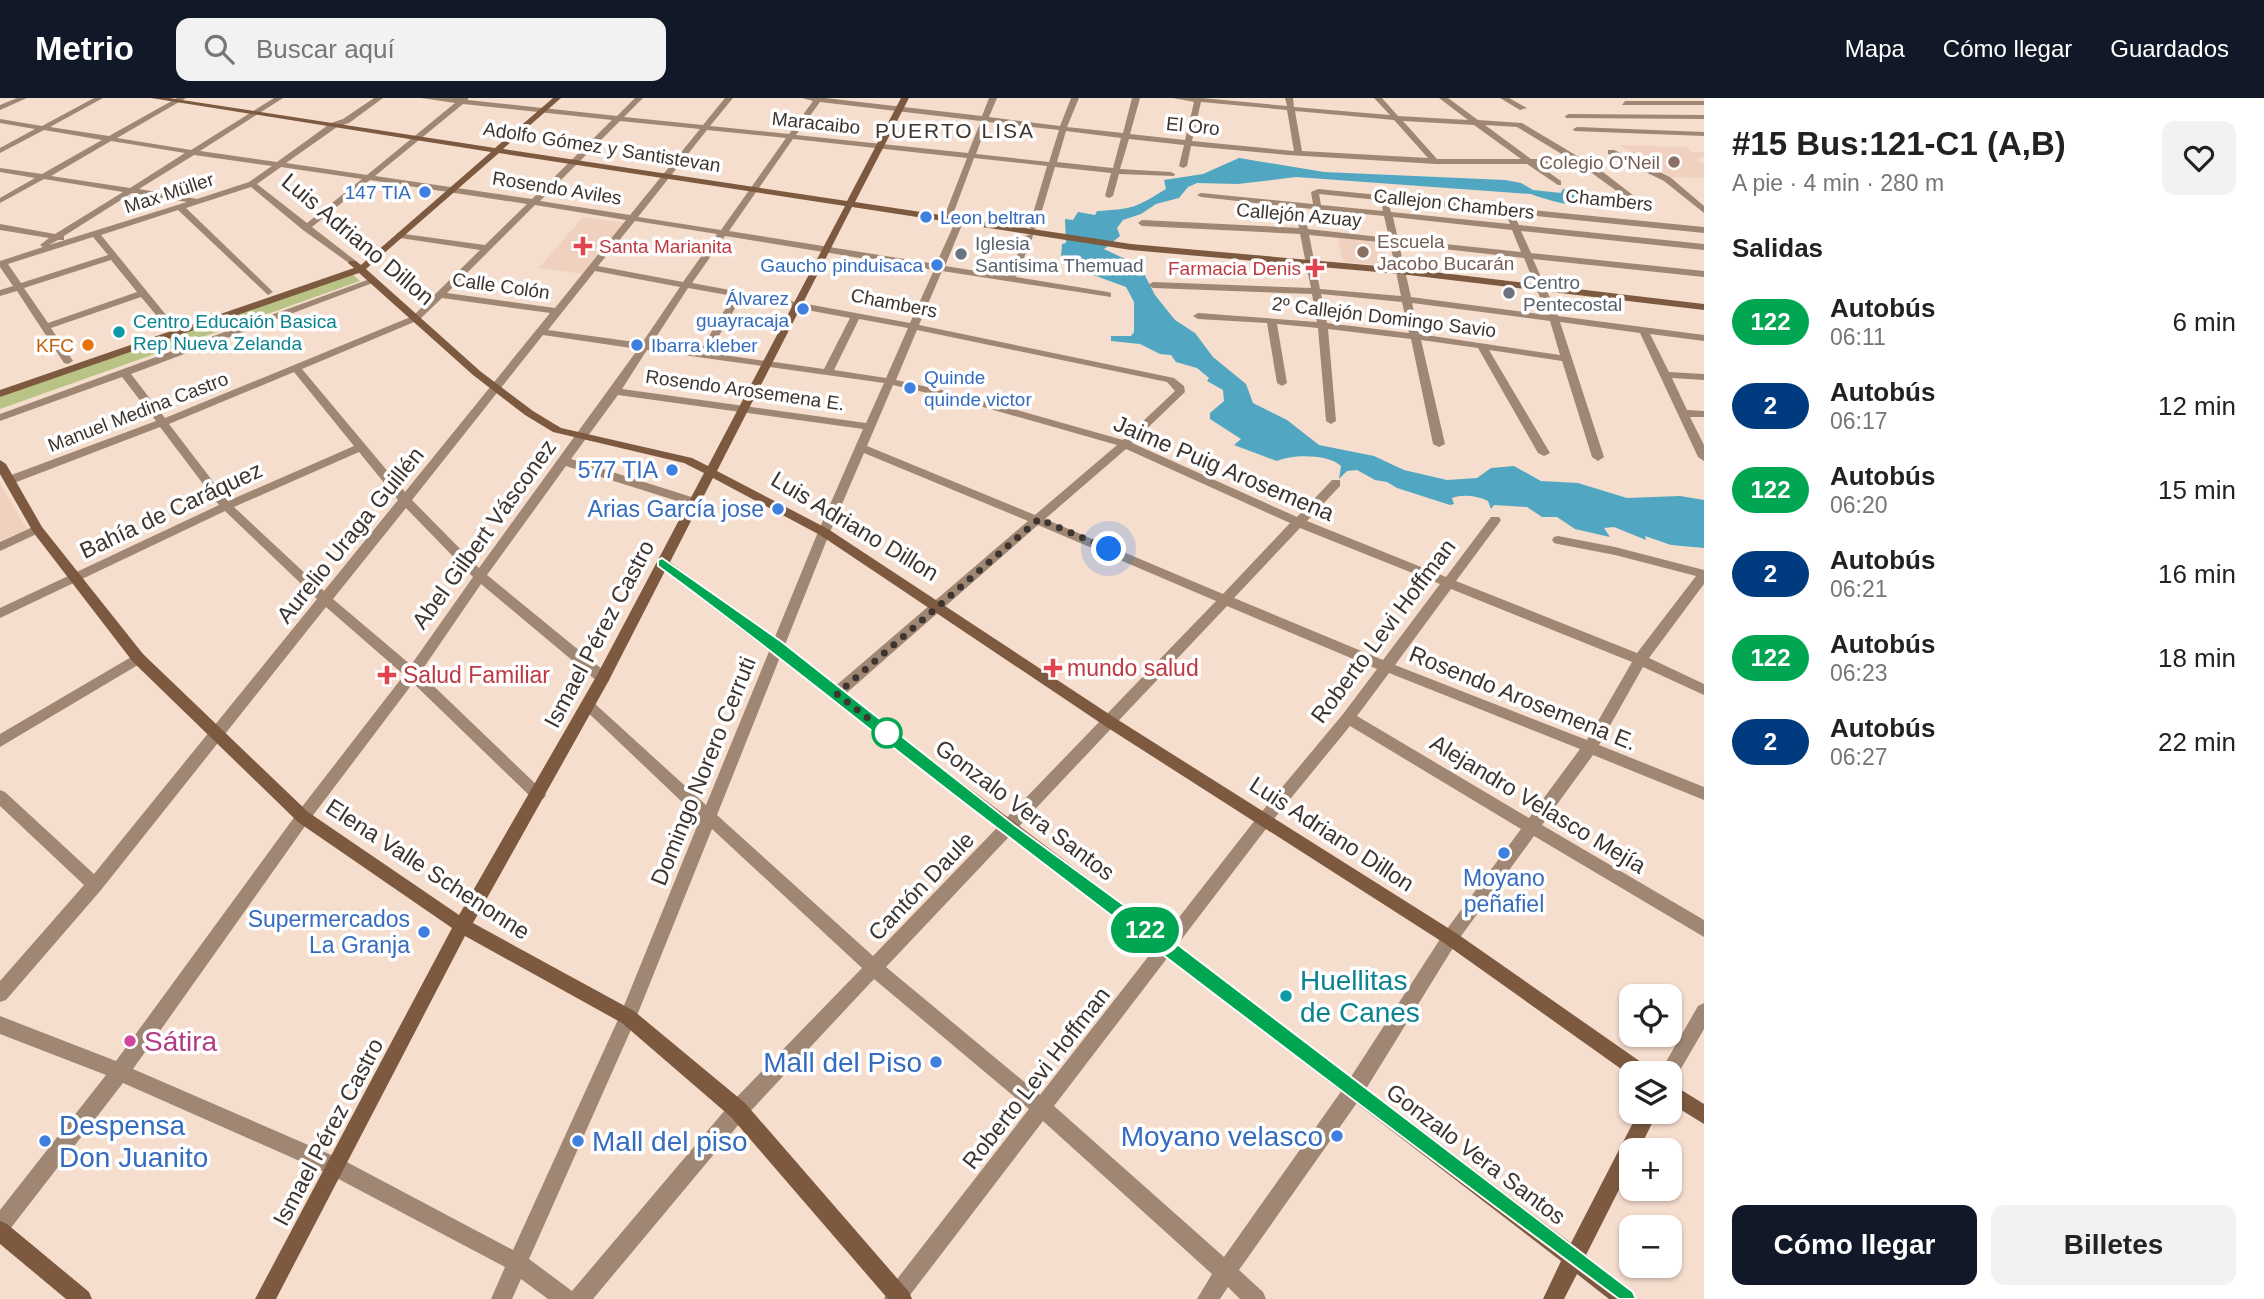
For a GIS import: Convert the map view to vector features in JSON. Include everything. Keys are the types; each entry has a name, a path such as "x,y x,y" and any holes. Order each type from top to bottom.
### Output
{"street":[{"path":"0,108 23,98"},
{"path":"0,151 99,98"},
{"name":"Adolfo Gómez y Santistevan","path":"155,98 851,202 1131,247 1400,271 1704,307"},
{"path":"28,255 279,98"},
{"name":"Max Müller","path":"334,125 332,119 363,98"},
{"name":"Max Müller","path":"1,263 252,184 334,125 346,121 379,98"},
{"name":"Maracaibo","path":"425,98 461,99 618,119 1116,171 1171,174"},
{"path":"539,110 549,98"},
{"path":"0,385 268,292 357,266 539,110 557,98"},
{"name":"Manuel Medina Castro","path":"10,480 162,423 416,318 639,98"},
{"name":"Aurelio Uraga Guillén","path":"0,994 95,885 219,733 404,499 729,98"},
{"name":"El Oro","path":"806,98 902,103 985,119 1298,153 1436,162 1578,160"},
{"name":"Domingo Norero Cerruti","path":"501,1299 628,1017 824,532 939,268 972,156 993,98"},
{"path":"1012,279 1031,231 1075,98"},
{"path":"1109,196 1136,98"},
{"path":"1177,98 1396,118 1521,125 1578,160 1643,206"},
{"path":"1289,98 1298,153"},
{"path":"1378,98 1436,162"},
{"path":"1443,98 1558,183"},
{"path":"1503,98 1523,108"},
{"path":"304,226 461,99"},
{"name":"Abel Gilbert Vásconez","path":"0,1228 120,1072 303,817 412,674 615,391 722,233 819,99"},
{"path":"1183,166 1198,99"},
{"path":"0,201 180,100"},
{"path":"1688,102 1704,116"},
{"name":"Ismael Pérez Castro","path":"265,1299 462,926 603,678 902,103"},
{"path":"1625,103 1704,103"},
{"path":"1569,116 1704,116"},
{"name":"Rosendo Aviles","path":"0,121 190,152 448,188 1108,295"},
{"path":"1577,129 1704,134"},
{"path":"1611,152 1667,179 1692,197 1704,210"},
{"path":"0,170 202,201"},
{"name":"Luis Adriano Dillon","path":"252,184 357,266 496,387 540,421 557,430 651,450 712,470 824,532 939,605 1110,722 1450,938 1625,1061"},
{"path":"0,394 357,266 400,235 448,188"},
{"name":"Chambers","path":"1317,206 1315,192 1318,191 1704,230"},
{"name":"Callejon Chambers","path":"1201,195 1704,247"},
{"path":"1383,197 1439,444"},
{"path":"1692,197 1704,198"},
{"path":"1298,204 1322,325 1331,421"},
{"path":"181,208 268,292"},
{"path":"1507,208 1554,318 1598,457"},
{"name":"Callejón Azuay","path":"1142,223 1302,232 1704,274"},
{"path":"0,227 76,241"},
{"path":"96,235 111,257 170,326"},
{"path":"400,235 485,248"},
{"path":"0,293 111,257"},
{"path":"1,263 68,361"},
{"name":"Chambers","path":"592,268 912,326 1170,380 1177,384 1180,392 1125,444"},
{"path":"0,418 373,281"},
{"path":"1153,285 1315,291 1406,299 1704,338"},
{"path":"45,327 143,293"},
{"path":"703,354 739,294"},
{"name":"Calle Colón","path":"440,295 557,311"},
{"path":"828,372 856,315"},
{"name":"2º Callejón Domingo Savio","path":"1198,316 1271,320 1414,335 1566,359"},
{"path":"1271,320 1282,383"},
{"path":"1644,331 1704,457"},
{"name":"Jaime Puig Arosemena","path":"541,332 888,381 964,398 1125,444 1300,523 1640,660 1704,690"},
{"path":"1480,345 1545,453"},
{"path":"296,368 404,499 480,576 603,678"},
{"path":"124,372 226,506 326,600 412,674 538,794"},
{"path":"1666,375 1704,377"},
{"name":"Rosendo Arosemena E.","path":"615,391 869,428"},
{"path":"1683,412 1704,414"},
{"path":"837,694 1125,444"},
{"name":"Bahía de Caráquez","path":"0,613 226,506 360,447"},
{"name":"Rosendo Arosemena E.","path":"861,448 1039,519 1385,666 1591,746 1704,794"},
{"path":"564,461 694,502"},
{"name":"Elena Valle Schenonne","path":"0,464 37,529 138,658 219,733 303,817 462,926 628,1017 738,1110 898,1297"},
{"name":"Cantón Daule","path":"579,1299 738,1110 1336,483"},
{"name":"Roberto Levi Hoffman","path":"898,1297 1264,820 1348,718 1495,520"},
{"path":"0,547 37,529"},
{"path":"1207,1299 1354,1090 1450,938 1591,746 1640,660 1704,575 1625,553 1558,540"},
{"name":"Gonzalo Vera Santos","path":"662,563 777,646 1008,828 1167,946 1626,1299"},
{"path":"0,741 138,658"},
{"path":"588,706 874,968 1042,1108 1256,1299"},
{"name":"Alejandro Velasco Mejía","path":"1348,718 1704,929"},
{"path":"0,796 95,885"},
{"path":"1676,1061 1704,1012"},
{"path":"0,1025 120,1072 336,1167 517,1263 565,1299"},
{"path":"1682,1100 1704,1115"},
{"path":"1553,1299 1642,1124"},
{"path":"0,1228 82,1299"}],"shaded area":[{"name":"Colegio O'Neil","path":"1619,145 1686,147 1692,152 1704,152 1704,156 1698,160 1704,164 1704,178 1671,177"},
{"name":"Santa Marianita","path":"583,217 626,223 584,274 539,268"},
{"name":"Escuela Jacobo Bucarán","path":"1338,238 1383,242 1389,266 1343,262"},
{"path":"0,483 27,529 0,541"}],"green space":[{"path":"352,274 360,281 0,409 0,396"}],"water":[{"path":"1239,158 1324,172 1505,180 1521,183 1533,190 1561,193 1563,189 1608,202 1582,206 1559,203 1531,194 1296,177 1238,184 1197,183 1188,187 1179,198 1156,204 1141,214 1123,220 1117,228 1120,236 1104,249 1140,266 1155,295 1175,320 1195,333 1213,357 1246,384 1253,403 1287,420 1319,445 1374,456 1404,470 1447,480 1477,478 1491,468 1514,466 1541,481 1578,483 1627,498 1680,496 1704,500 1704,548 1671,545 1645,536 1646,540 1614,527 1604,528 1610,537 1575,529 1557,517 1542,517 1527,507 1494,505 1491,509 1488,501 1475,497 1452,498 1454,504 1450,505 1375,480 1357,470 1347,471 1339,479 1341,466 1328,459 1301,456 1277,461 1234,445 1241,439 1210,419 1210,413 1224,401 1223,390 1207,381 1209,378 1197,368 1176,362 1171,355 1160,354 1140,344 1111,341 1111,336 1131,336 1134,332 1134,302 1126,287 1085,272 1073,274 1071,264 1061,257 1062,244 1066,243 1065,219 1073,220 1078,212 1095,215 1097,211 1133,206 1166,189 1164,180 1203,174"}],"bus line":[{"name":"122","path":"662,563 777,646 1008,828 1167,946 1626,1299"}],"place":[{"name":"Colegio O'Neil","path":"1674,162"},
{"name":"147 TIA","path":"425,192"},
{"name":"Leon beltran","path":"926,217"},
{"name":"Santa Marianita","path":"583,246"},
{"name":"Escuela Jacobo Bucarán","path":"1363,252"},
{"name":"Iglesia Santisima Themuad","path":"961,254"},
{"name":"Gaucho pinduisaca","path":"937,265"},
{"name":"Farmacia Denis","path":"1315,268"},
{"name":"Centro Pentecostal","path":"1509,293"},
{"name":"Álvarez guayracaja","path":"803,309"},
{"name":"Centro Educaión Basica Rep Nueva Zelanda","path":"119,332"},
{"name":"KFC","path":"88,345"},
{"name":"Ibarra kleber","path":"637,345"},
{"name":"Quinde quinde victor","path":"910,388"},
{"name":"577 TIA","path":"672,470"},
{"name":"Arias García jose","path":"778,509"},
{"name":"mundo salud","path":"1053,668"},
{"name":"Salud Familiar","path":"387,675"},
{"name":"Moyano peñafiel","path":"1504,853"},
{"name":"Supermercados La Granja","path":"424,932"},
{"name":"Huellitas de Canes","path":"1286,996"},
{"name":"Sátira","path":"130,1041"},
{"name":"Mall del Piso","path":"936,1062"},
{"name":"Moyano velasco","path":"1337,1136"},
{"name":"Despensa Don Juanito","path":"45,1141"},
{"name":"Mall del piso","path":"578,1141"}],"district":[{"name":"PUERTO LISA","path":"955,130"}],"route":[{"path":"887,733 837,694 1039,519 1109,549"}]}
